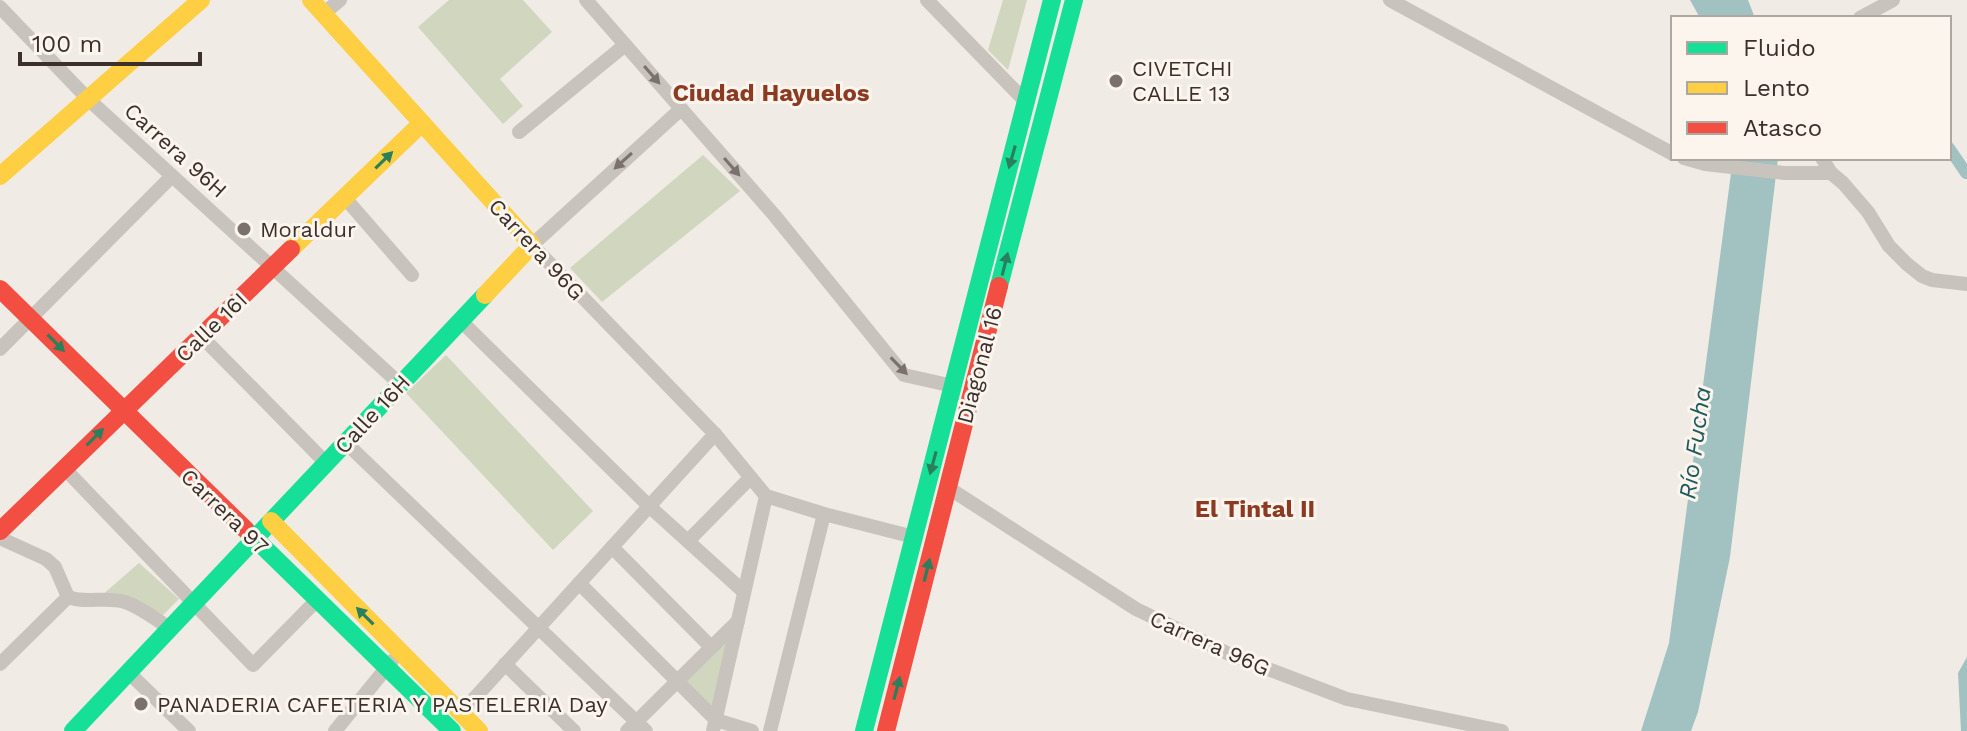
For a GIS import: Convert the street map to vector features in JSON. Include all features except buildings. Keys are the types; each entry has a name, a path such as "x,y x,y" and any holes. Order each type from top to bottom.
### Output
{"street":[{"path":"0,176 201,0"},
{"path":"317,7 340,0"},
{"path":"586,0 775,216 904,375 953,386"},
{"path":"927,0 1027,103"},
{"name":"Diagonal 16","path":"864,731 1052,0"},
{"name":"Diagonal 16","path":"886,731 1074,0"},
{"path":"1390,0 1671,153"},
{"path":"1864,16 1893,0"},
{"name":"Carrera 96H","path":"0,7 88,99 400,384"},
{"name":"Carrera 96G","path":"317,7 532,245 715,434 766,496"},
{"path":"519,132 625,45"},
{"name":"Calle 16H","path":"73,731 532,245 681,109"},
{"name":"Calle 16I","path":"0,531 422,123"},
{"path":"1691,160 1784,173 1831,173"},
{"path":"1823,160 1831,173 1868,212 1889,246 1907,264 1932,280 1967,284"},
{"path":"0,349 172,176"},
{"path":"345,198 412,275"},
{"name":"Carrera 97","path":"0,289 452,731"},
{"path":"460,320 649,506 744,592"},
{"path":"202,337 326,463"},
{"path":"461,713 715,434"},
{"path":"345,442 539,627 636,728 677,681 738,620"},
{"path":"64,468 253,665 317,600"},
{"path":"688,541 750,478"},
{"name":"Carrera 96G","path":"947,487 1136,609 1231,655 1347,699 1502,731"},
{"path":"714,725 766,496 914,537"},
{"path":"770,731 824,514"},
{"name":"Carrera 97","path":"271,521 479,731"},
{"path":"0,538 46,559 55,567 68,597 127,603 170,628"},
{"path":"612,547 711,647"},
{"path":"579,583 677,681 714,725 752,731"},
{"path":"0,664 68,597"},
{"path":"335,731 400,651"},
{"path":"505,664 574,731"},
{"path":"128,672 189,731"}],"green space":[{"path":"449,0 523,0 552,32 500,79 523,106 503,124 418,27"},
{"path":"1003,0 1027,0 1008,70 988,50"},
{"path":"703,155 740,191 602,302 570,268"},
{"path":"446,355 593,511 553,550 406,393"},
{"path":"139,563 179,599 161,617 101,596"},
{"path":"730,633 712,709 682,677"}],"water":[{"path":"1690,0 1748,0 1754,16 1699,16"},
{"path":"1733,160 1778,160 1730,557 1698,712 1691,731 1641,731 1669,643"},
{"path":"1967,657 1967,731 1961,731 1958,673"}],"waterway":[{"path":"1951,151 1966,173"}],"traffic: fast":[{"path":"864,731 1052,0"},
{"path":"999,286 1074,0"},
{"path":"73,731 485,295"},
{"path":"245,529 452,731"}],"traffic: slow":[{"path":"0,176 201,0"},
{"path":"311,0 532,245 485,295"},
{"path":"291,249 422,123"},
{"path":"271,521 479,731"}],"traffic: jam":[{"path":"0,531 291,249"},
{"path":"886,731 999,286"},
{"path":"0,289 245,529"}],"place":[{"name":"CIVETCHI CALLE 13","path":"1116,81"},
{"name":"Moraldur","path":"244,229"},
{"name":"PANADERIA CAFETERIA Y PASTELERIA Day","path":"141,704"}],"district":[{"name":"Ciudad Hayuelos","path":"771,93"},
{"name":"El Tintal II","path":"1255,509"}],"water label":[{"name":"Río Fucha","path":"1695,443"}]}
